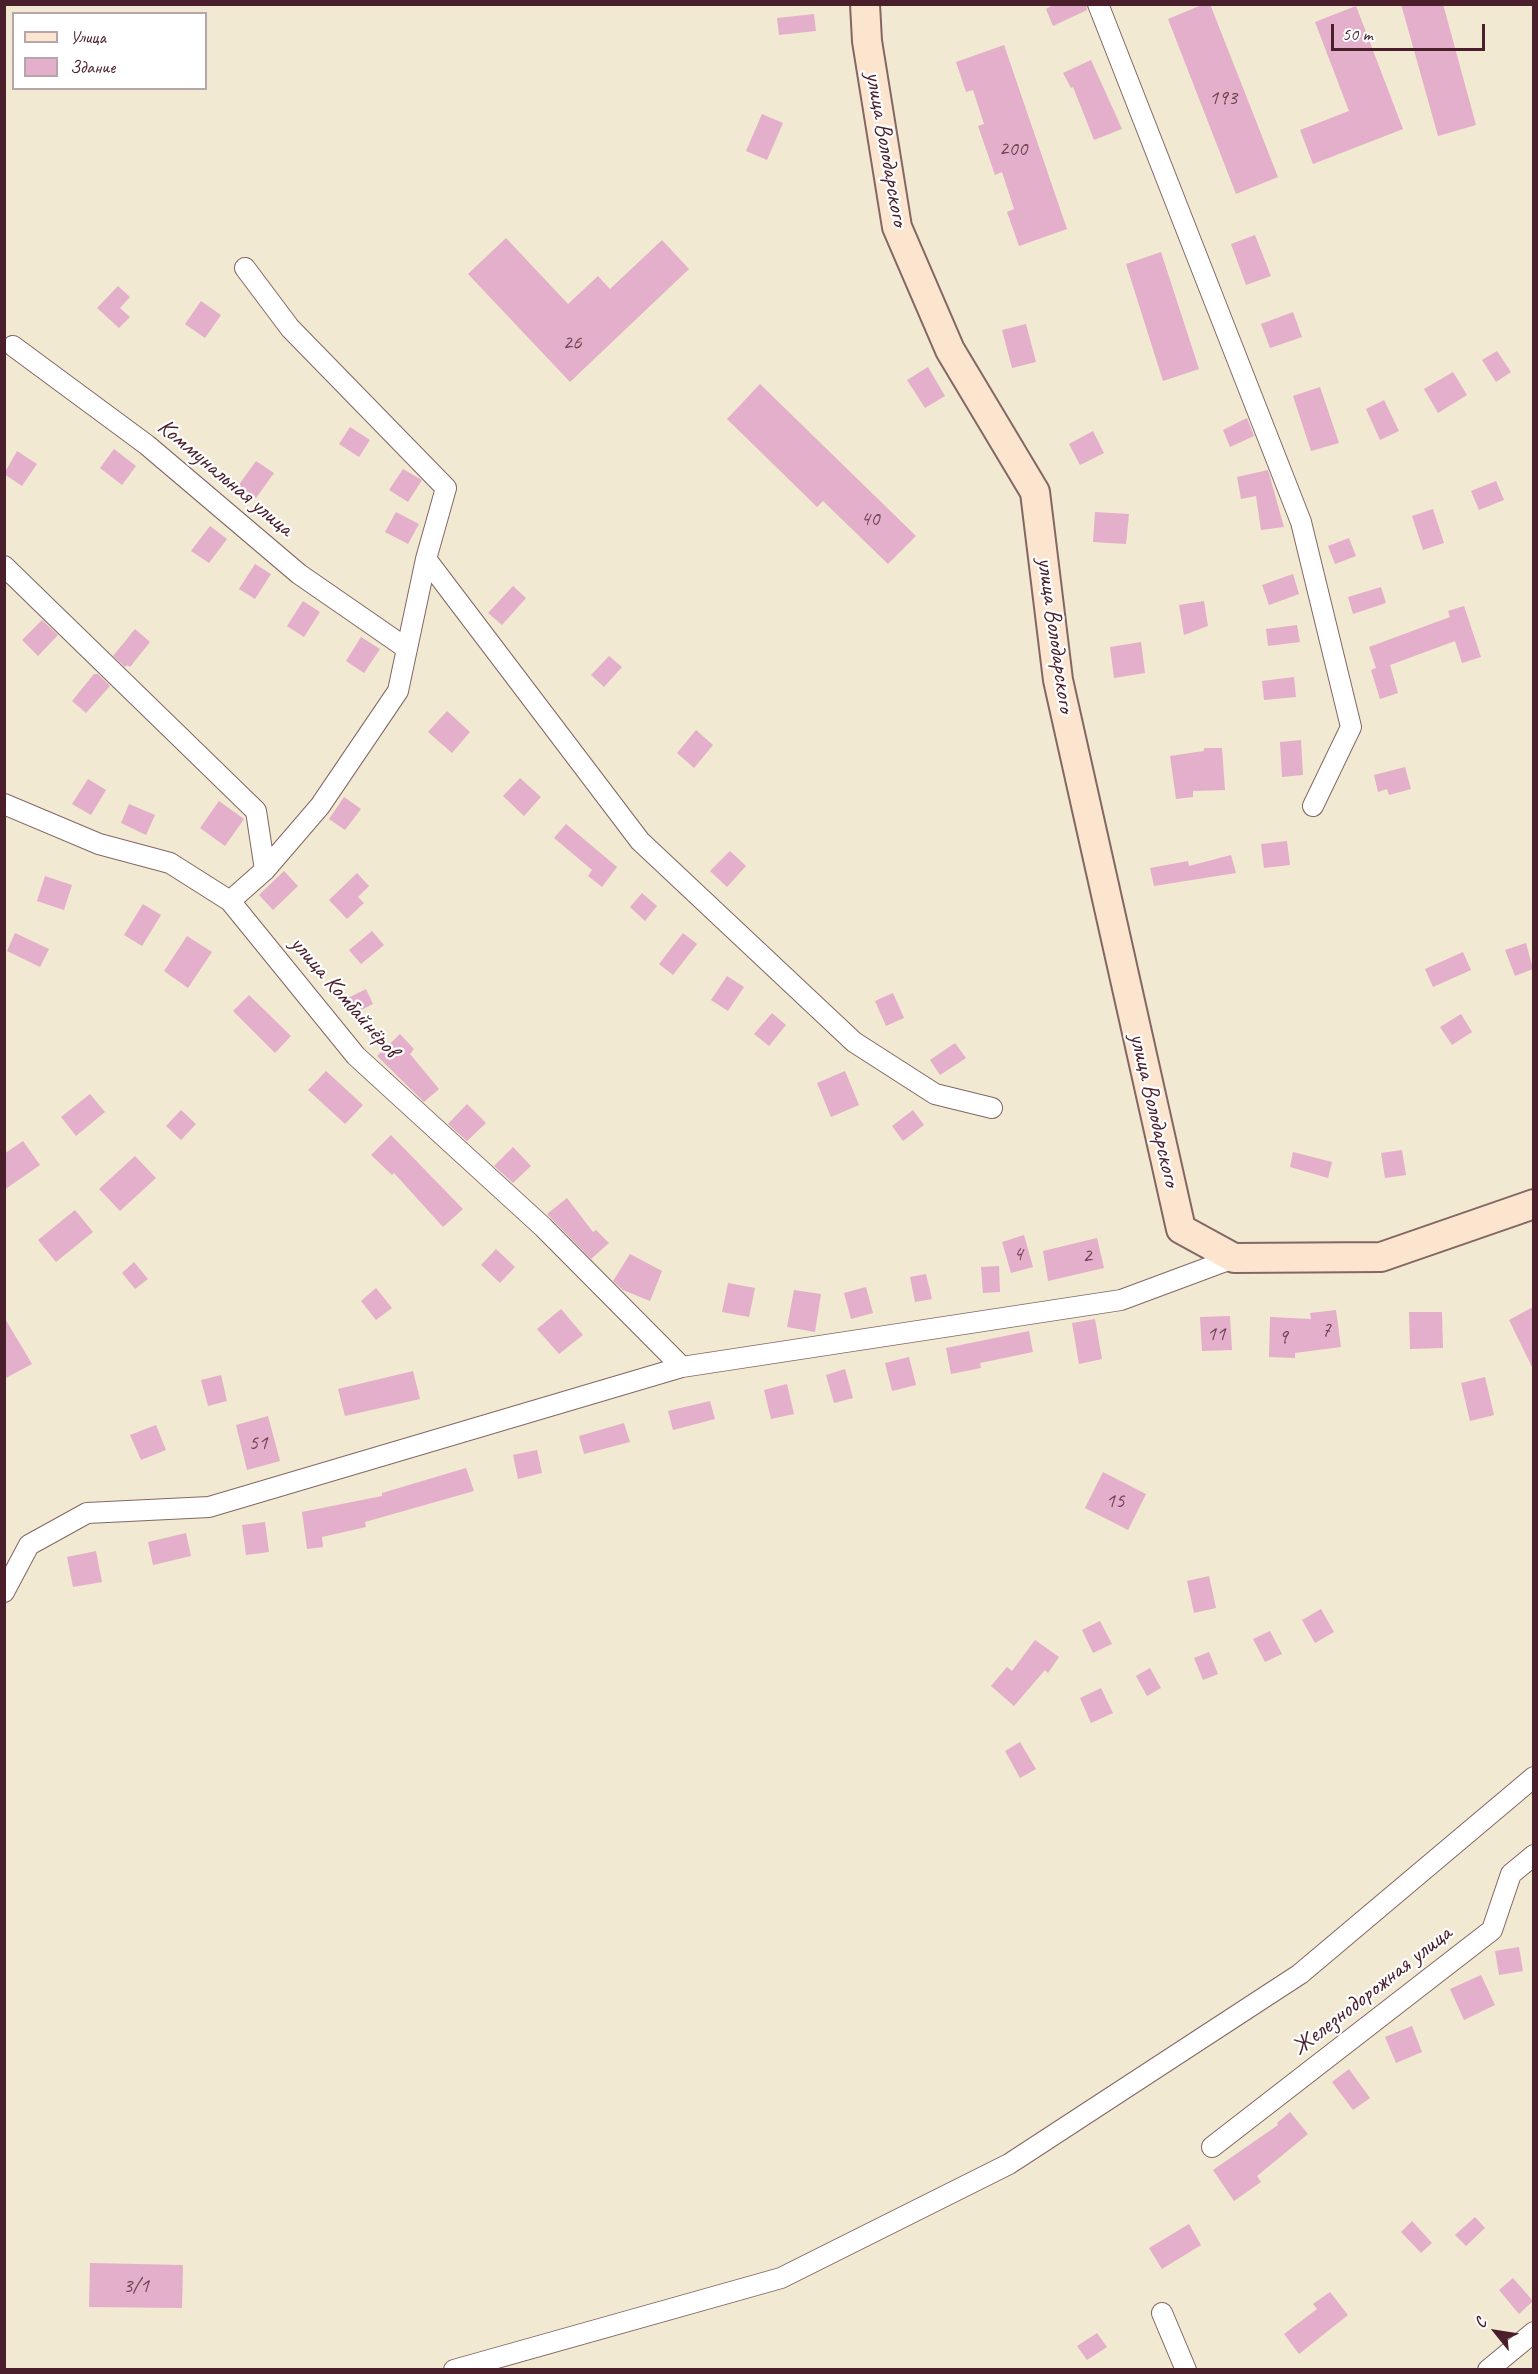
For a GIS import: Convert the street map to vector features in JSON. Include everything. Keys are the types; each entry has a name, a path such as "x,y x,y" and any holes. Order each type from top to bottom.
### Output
{"street":[{"name":"улица Володарского","path":"865,4 867,42 897,227 950,350 1035,492 1058,680 1181,1229 1234,1258"},
{"path":"1098,4 1301,522 1351,727 1313,806"},
{"path":"230,901 265,870 320,806 398,691 426,559 446,488 290,328 245,268"},
{"name":"Коммунальная улица","path":"13,346 147,445 299,574 406,648"},
{"path":"426,559 640,841 854,1042 934,1094 992,1108"},
{"path":"4,566 256,811 265,870"},
{"name":"улица Комбайнёров","path":"4,804 99,844 170,863 230,901 356,1056 543,1227 682,1367"},
{"path":"4,1593 29,1545 87,1513 209,1507 682,1367 1121,1300 1234,1258 1381,1257 1533,1204"},
{"path":"454,2370 781,2278 1009,2164 1300,1974 1489,1817 1533,1777"},
{"path":"1489,1817 1533,1794"},
{"name":"Железнодорожная улица","path":"1212,2147 1492,1930 1510,1874 1533,1855"},
{"path":"1162,2313 1186,2370"},
{"path":"1488,2370 1533,2332"}],"building":[{"path":"1055,4 1086,4 1087,10 1053,26 1046,9"},
{"path":"1204,4 1210,4 1278,177 1236,194 1168,19"},
{"path":"1401,4 1443,4 1476,125 1438,136"},
{"path":"1356,6 1403,129 1313,164 1300,130 1349,111 1315,22"},
{"path":"814,14 816,31 779,35 777,18"},
{"path":"1004,45 1067,229 1019,246 1007,212 1014,209 1002,172 995,175 978,126 984,124 973,90 966,92 956,62"},
{"path":"1091,60 1122,129 1094,140 1073,87 1071,88 1063,73"},
{"path":"762,114 783,123 767,160 746,151"},
{"path":"1255,235 1271,276 1246,285 1231,244"},
{"path":"506,238 568,304 598,276 610,289 662,240 689,269 570,382 468,274"},
{"path":"1161,252 1199,369 1163,381 1126,264"},
{"path":"118,286 130,297 120,308 130,317 119,328 97,308"},
{"path":"201,301 221,315 205,338 185,324"},
{"path":"1293,312 1302,337 1270,348 1261,324"},
{"path":"1026,324 1036,362 1012,368 1002,330"},
{"path":"1497,351 1511,372 1496,382 1482,360"},
{"path":"928,367 945,396 925,408 907,380"},
{"path":"1453,372 1467,395 1438,413 1424,389"},
{"path":"760,384 916,536 888,564 823,501 817,507 727,419"},
{"path":"1320,387 1339,443 1311,451 1293,396"},
{"path":"1384,400 1399,431 1380,440 1366,409"},
{"path":"1247,418 1254,436 1230,447 1223,430"},
{"path":"350,427 370,440 359,457 339,444"},
{"path":"1093,431 1104,453 1080,465 1069,444"},
{"path":"114,449 136,466 122,485 100,468"},
{"path":"17,451 37,464 22,486 4,474"},
{"path":"256,461 274,473 256,498 238,486"},
{"path":"403,469 422,480 408,502 389,490"},
{"path":"1268,470 1284,527 1261,530 1256,496 1241,499 1237,477"},
{"path":"1496,481 1504,500 1479,510 1471,491"},
{"path":"1433,509 1444,543 1423,550 1412,516"},
{"path":"396,512 419,524 408,544 385,532"},
{"path":"1095,512 1129,514 1126,544 1093,542"},
{"path":"210,526 227,539 209,563 191,551"},
{"path":"1349,538 1356,556 1335,564 1328,546"},
{"path":"255,564 271,574 255,599 239,589"},
{"path":"1293,574 1299,594 1269,605 1262,585"},
{"path":"513,586 526,598 502,625 488,613"},
{"path":"1381,587 1386,603 1353,614 1348,597"},
{"path":"303,601 320,612 304,637 287,626"},
{"path":"1204,601 1208,626 1184,635 1179,605"},
{"path":"1464,606 1481,657 1462,663 1455,641 1390,665 1398,693 1380,699 1371,670 1376,668 1369,647 1450,617 1448,611"},
{"path":"42,620 58,635 38,656 22,640"},
{"path":"1297,625 1300,642 1268,646 1266,629"},
{"path":"135,629 150,642 130,667 127,665 125,667 113,656"},
{"path":"361,637 380,649 364,673 346,661"},
{"path":"1141,642 1145,673 1114,678 1110,647"},
{"path":"609,656 622,667 604,687 591,675"},
{"path":"94,674 98,674 110,686 86,713 72,701"},
{"path":"1294,677 1296,697 1264,700 1262,681"},
{"path":"447,711 470,732 452,753 428,732"},
{"path":"696,730 713,745 694,768 677,753"},
{"path":"1301,740 1303,775 1282,777 1280,742"},
{"path":"1204,748 1222,748 1225,790 1193,791 1193,797 1176,799 1170,756 1204,751"},
{"path":"1405,767 1411,789 1389,795 1387,789 1378,792 1374,775"},
{"path":"520,778 541,797 524,816 503,796"},
{"path":"88,779 106,790 91,815 72,804"},
{"path":"344,797 361,809 345,830 329,819"},
{"path":"219,801 244,819 225,846 200,828"},
{"path":"129,804 155,815 146,835 121,823"},
{"path":"566,824 617,867 602,887 588,876 592,870 554,838"},
{"path":"1287,841 1290,865 1264,868 1261,844"},
{"path":"730,851 746,866 727,887 710,871"},
{"path":"1231,855 1236,873 1154,886 1150,868 1188,861 1189,866"},
{"path":"284,871 298,886 273,910 259,895"},
{"path":"357,873 369,886 358,897 364,903 347,919 329,900"},
{"path":"45,876 72,885 64,910 37,901"},
{"path":"642,893 657,906 645,921 630,907"},
{"path":"143,904 161,915 142,946 124,935"},
{"path":"372,931 384,945 361,964 349,950"},
{"path":"15,933 49,949 40,967 7,951"},
{"path":"683,933 697,944 673,975 659,964"},
{"path":"187,936 212,952 188,988 164,971"},
{"path":"1526,943 1533,969 1515,976 1505,950"},
{"path":"1463,952 1471,970 1433,987 1425,969"},
{"path":"727,976 744,987 728,1011 711,1000"},
{"path":"366,989 373,1004 355,1013 348,998"},
{"path":"893,993 904,1018 886,1026 875,1001"},
{"path":"249,995 291,1036 275,1053 233,1011"},
{"path":"772,1013 786,1025 769,1046 754,1034"},
{"path":"1461,1014 1472,1032 1452,1045 1440,1027"},
{"path":"400,1034 414,1049 410,1054 439,1089 424,1102 377,1056"},
{"path":"955,1043 966,1058 940,1075 930,1060"},
{"path":"326,1071 363,1105 345,1124 308,1090"},
{"path":"845,1071 859,1105 831,1117 817,1083"},
{"path":"90,1094 105,1112 76,1136 61,1117"},
{"path":"467,1104 486,1123 467,1141 448,1124"},
{"path":"181,1110 196,1124 181,1140 166,1126"},
{"path":"913,1110 924,1125 903,1141 892,1126"},
{"path":"391,1135 463,1209 443,1227 394,1173 392,1175 371,1155"},
{"path":"23,1141 40,1165 4,1190 4,1154"},
{"path":"513,1147 531,1166 513,1183 494,1166"},
{"path":"1402,1150 1406,1175 1385,1178 1381,1153"},
{"path":"1293,1152 1332,1162 1328,1178 1290,1167"},
{"path":"135,1156 156,1178 120,1211 99,1189"},
{"path":"567,1198 593,1232 596,1230 609,1243 591,1259 547,1214"},
{"path":"75,1210 93,1232 56,1262 38,1240"},
{"path":"1024,1235 1033,1267 1011,1273 1002,1242"},
{"path":"1097,1238 1104,1268 1048,1281 1043,1251"},
{"path":"496,1249 515,1267 500,1283 481,1265"},
{"path":"630,1254 662,1271 650,1301 623,1290 613,1281"},
{"path":"134,1262 148,1279 135,1289 122,1273"},
{"path":"999,1266 1000,1292 983,1293 981,1267"},
{"path":"926,1274 932,1299 915,1302 910,1277"},
{"path":"728,1283 755,1288 749,1317 722,1312"},
{"path":"866,1287 873,1313 851,1319 844,1293"},
{"path":"376,1288 392,1308 376,1320 361,1301"},
{"path":"794,1290 821,1294 815,1332 787,1327"},
{"path":"1533,1307 1533,1369 1509,1320"},
{"path":"561,1309 583,1335 559,1354 537,1329"},
{"path":"1336,1310 1341,1347 1295,1353 1295,1358 1269,1357 1270,1317 1311,1319 1310,1313"},
{"path":"1409,1312 1442,1312 1443,1348 1410,1349"},
{"path":"1230,1316 1232,1350 1202,1351 1200,1317"},
{"path":"4,1317 32,1364 4,1379"},
{"path":"1095,1319 1102,1359 1079,1364 1072,1323"},
{"path":"1029,1331 1033,1352 980,1363 981,1368 951,1374 946,1348"},
{"path":"909,1357 916,1385 892,1391 885,1363"},
{"path":"845,1369 853,1398 834,1403 826,1375"},
{"path":"413,1371 420,1399 345,1416 338,1389"},
{"path":"221,1375 227,1401 208,1406 201,1380"},
{"path":"1485,1377 1494,1415 1470,1421 1461,1383"},
{"path":"787,1384 794,1414 771,1419 764,1390"},
{"path":"710,1401 715,1419 673,1430 668,1411"},
{"path":"268,1416 280,1461 247,1470 236,1425"},
{"path":"624,1423 630,1442 584,1454 579,1436"},
{"path":"156,1425 166,1450 141,1460 130,1435"},
{"path":"537,1450 542,1473 518,1479 513,1455"},
{"path":"466,1468 474,1491 365,1522 366,1527 322,1537 323,1547 307,1549 302,1512 382,1496 382,1493"},
{"path":"1103,1472 1146,1494 1128,1530 1085,1508"},
{"path":"265,1522 269,1552 246,1555 242,1525"},
{"path":"186,1533 191,1556 153,1565 148,1542"},
{"path":"96,1551 102,1582 73,1587 67,1557"},
{"path":"1209,1576 1216,1608 1194,1613 1187,1581"},
{"path":"1321,1609 1334,1632 1315,1643 1302,1620"},
{"path":"1100,1621 1112,1644 1093,1653 1082,1630"},
{"path":"1270,1631 1282,1654 1265,1662 1253,1639"},
{"path":"1035,1640 1059,1657 1048,1673 1045,1670 1014,1706 991,1686 1007,1667 1012,1671"},
{"path":"1209,1652 1218,1674 1203,1680 1194,1658"},
{"path":"1150,1668 1161,1688 1147,1696 1136,1676"},
{"path":"1101,1688 1113,1713 1091,1723 1080,1698"},
{"path":"1020,1742 1036,1769 1020,1778 1005,1751"},
{"path":"1519,1947 1523,1971 1499,1975 1495,1951"},
{"path":"1481,1975 1495,2005 1464,2020 1450,1989"},
{"path":"1412,2026 1422,2052 1396,2063 1385,2037"},
{"path":"1349,2069 1370,2098 1353,2110 1332,2082"},
{"path":"1290,2112 1308,2134 1257,2176 1261,2182 1234,2201 1213,2170 1278,2125 1277,2123"},
{"path":"1475,2217 1485,2228 1466,2246 1455,2235"},
{"path":"1412,2221 1432,2243 1421,2253 1401,2232"},
{"path":"1189,2224 1201,2245 1162,2269 1149,2248"},
{"path":"90,2263 183,2265 182,2308 89,2307"},
{"path":"1513,2278 1533,2301 1519,2314 1499,2290"},
{"path":"1330,2292 1348,2315 1299,2354 1284,2334 1317,2309 1313,2304"},
{"path":"1097,2333 1107,2347 1087,2360 1077,2346"}]}
